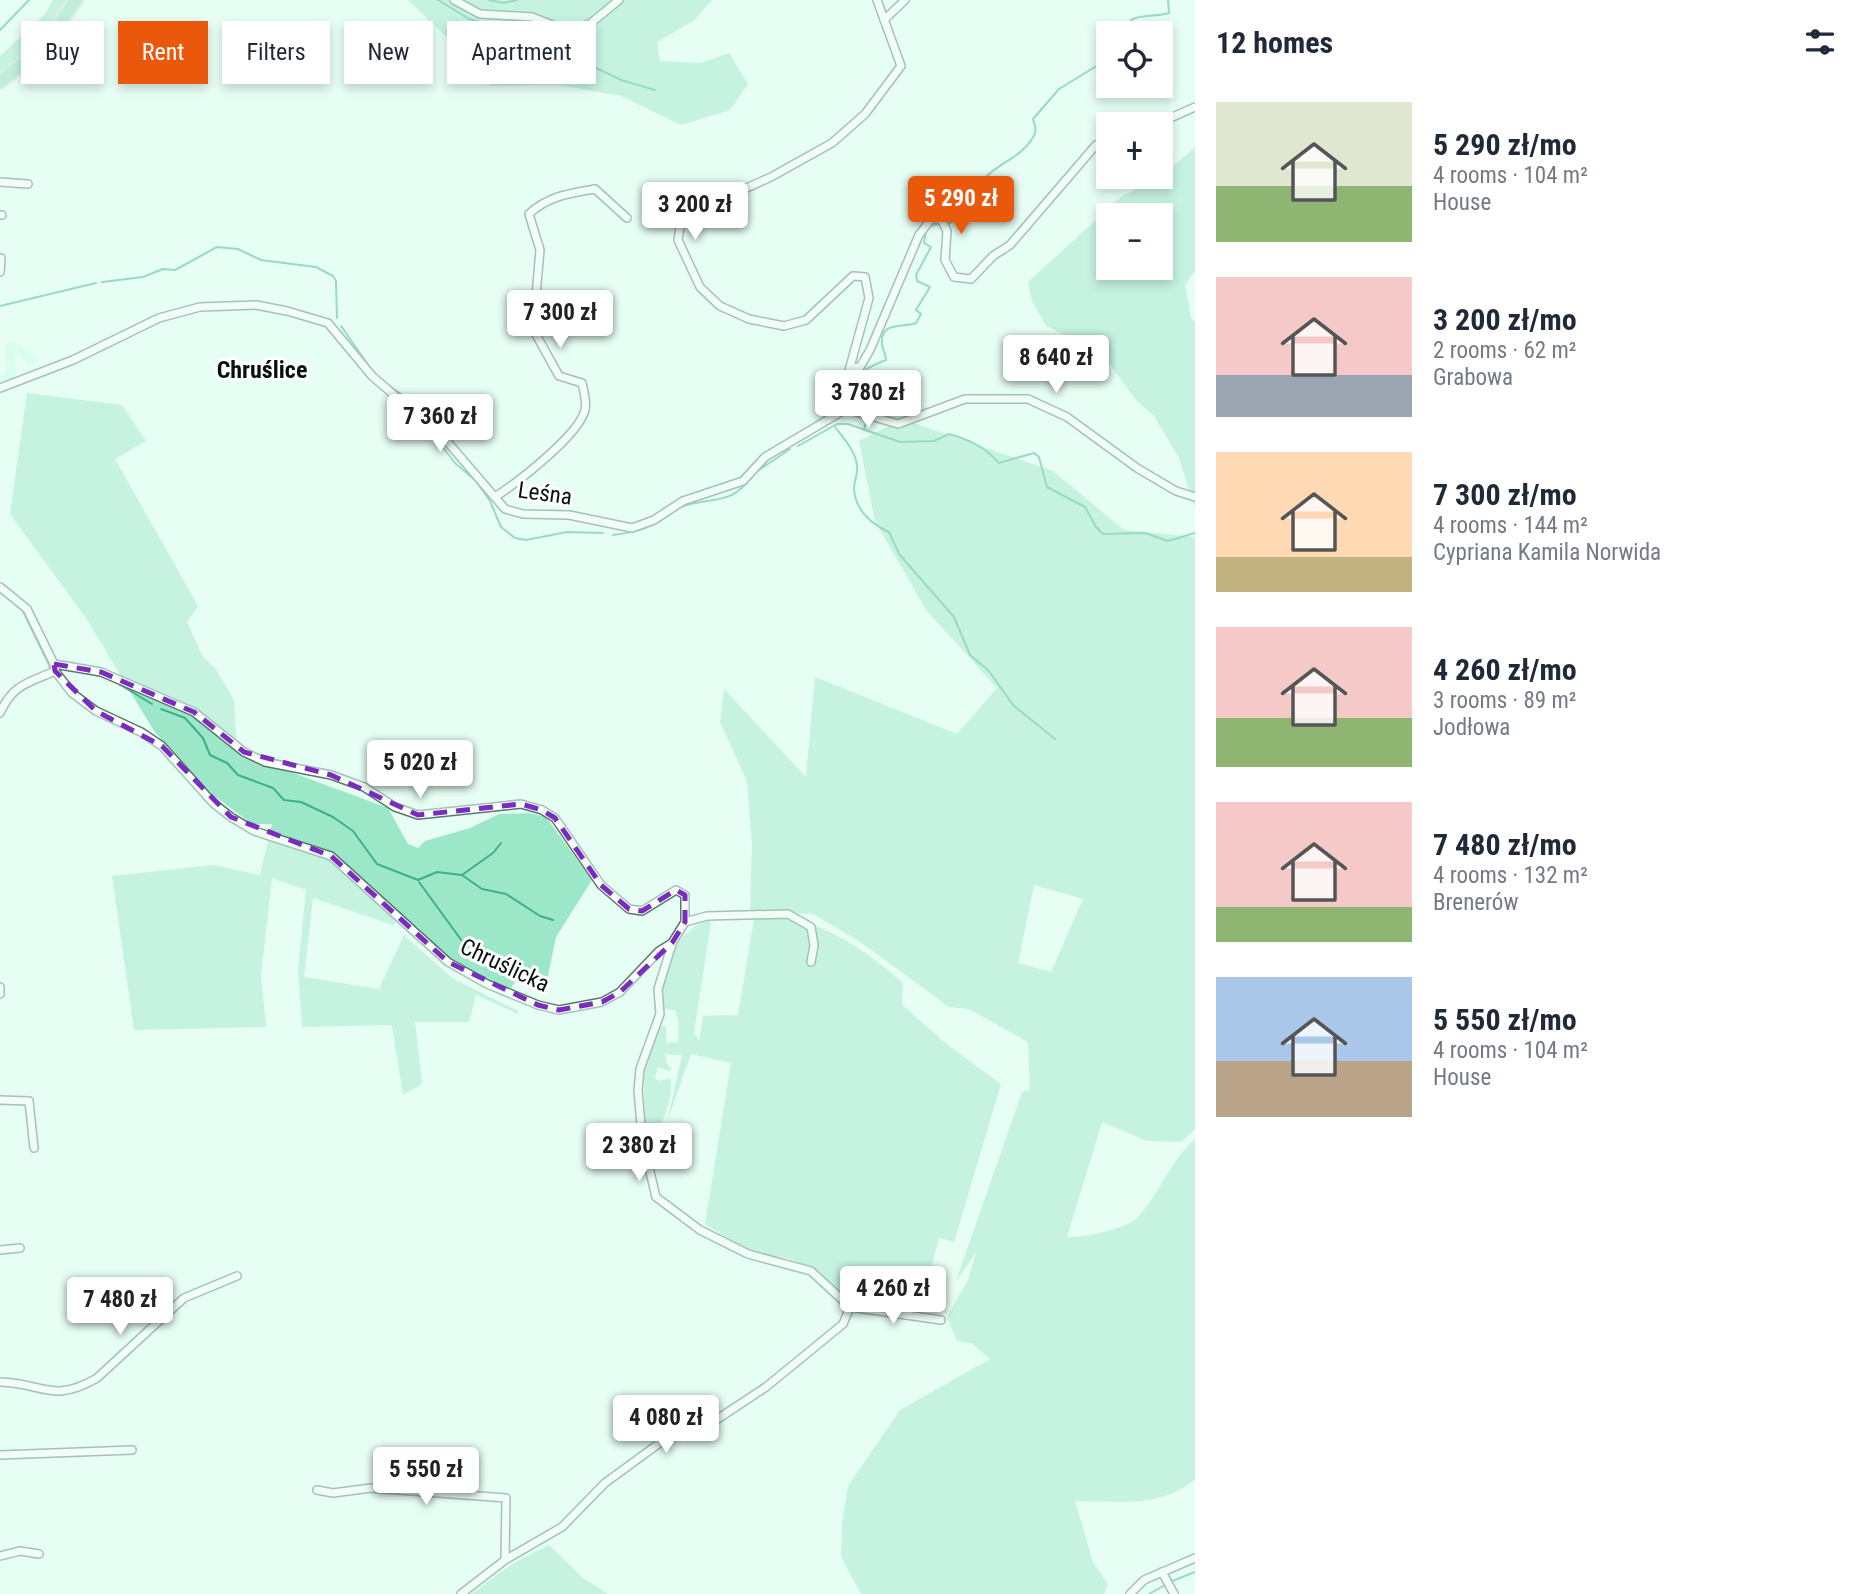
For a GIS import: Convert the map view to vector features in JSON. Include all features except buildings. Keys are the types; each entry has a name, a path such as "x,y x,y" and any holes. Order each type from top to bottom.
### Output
{"main road":[{"path":"0,82 43,47 76,0"}],"street":[{"path":"454,0 480,14 532,17 570,32 591,23 619,0"},
{"path":"877,0 901,66 864,114 832,143 771,177 691,213 680,227 678,240 701,287 720,306 748,320 784,326 806,320 853,276 865,277 869,298 845,385 846,406 898,424 965,399 1028,398 1066,417 1147,474 1177,491 1195,497"},
{"path":"884,20 905,0"},
{"path":"1173,117 1195,107"},
{"path":"850,368 860,367 870,350 892,305 914,246 931,219 942,219 947,231 945,260 954,276 971,279 993,256 1010,245 1096,145"},
{"path":"0,182 28,184"},
{"path":"495,497 520,481 580,424 586,408 582,383 559,376 533,329 540,250 530,214 541,203 569,193 595,189 627,218"},
{"path":"0,272 1,258"},
{"name":"Leśna","path":"0,388 73,360 159,318 200,307 256,305 287,311 328,323 372,376 445,439 505,509 523,514 569,515 632,528 654,520 684,501 743,481 765,457 846,406"},
{"name":"Chruślicka","path":"0,587 26,609 55,668 72,693 96,711 141,732 162,746 213,803 231,817 254,831 331,856 448,962 488,984 538,1005 559,1010 602,1002 620,992 659,951 672,943 685,922"},
{"path":"0,713 7,696 23,684 55,668 101,672 194,712 244,752 265,762 303,767 355,783 395,807 418,815 521,804 542,810 555,818 601,885 629,909 642,911 676,890 685,895 685,922 707,916 788,914 811,927 814,945 811,962"},
{"path":"672,943 658,989 660,1014 640,1069 638,1090 642,1138 656,1197 700,1230 748,1254 811,1271 849,1307 941,1320"},
{"path":"0,987 0,994"},
{"path":"0,1100 29,1101 34,1148"},
{"path":"0,1250 20,1248"},
{"path":"0,1382 14,1382 47,1391 64,1392 81,1387 97,1378 184,1298 237,1276"},
{"path":"461,1594 505,1560 562,1527 605,1483 661,1441 716,1420 766,1387 842,1324 849,1307"},
{"path":"0,1455 132,1450"},
{"path":"317,1490 333,1493 371,1488 506,1498 505,1560"},
{"path":"0,1556 20,1551 39,1554"},
{"path":"1130,1594 1144,1580 1195,1558"},
{"path":"1163,1574 1173,1592"}],"highlighted area":[{"path":"54,664 101,672 194,712 244,752 331,775 418,815 521,804 542,810 555,818 601,885 629,909 642,911 676,890 685,895 685,922 672,943 620,992 602,1002 559,1010 538,1005 448,962 331,856 231,817 162,746 96,711 55,671"}],"shaded area":[{"path":"53,0 69,0 54,21 38,21"},
{"path":"408,0 712,0 693,21 657,42 660,61 701,63 729,53 748,84 730,110 681,125 621,96 559,85 487,84 596,84 596,21 447,21 447,37 433,21"},
{"path":"21,36 21,57 0,74 0,56"},
{"path":"1195,147 1195,271 1185,285 1191,318 1195,322 1195,508 1179,458 1154,416 1136,400 1100,351 1046,326 1032,301 1028,282 1096,220 1096,280 1173,280 1173,203 1114,203 1136,189 1173,189 1173,167"},
{"path":"6,343 18,343 38,360 29,366 19,355 15,356 16,379 0,386 0,376 5,373"},
{"path":"27,393 122,405 146,441 115,459 198,606 187,622 203,657 215,668 234,700 237,752 388,808 408,844 418,848 425,841 470,828 499,814 529,813 546,817 592,880 556,937 544,995 519,976 511,988 484,979 439,950 418,927 396,921 393,925 313,898 304,977 379,989 404,935 452,978 518,1011 518,1014 476,995 469,1022 415,1022 422,1084 403,1095 392,1025 302,1027 298,971 306,890 272,878 261,975 266,1027 134,1030 112,876 214,865 260,875 272,824 252,824 209,792 154,731 86,618 10,514"},
{"path":"902,419 1053,471 1124,530 1195,537 1195,1129 1181,1142 1147,1141 1102,1122 1067,1237 1104,1232 1138,1217 1178,1158 1195,1139 1195,1479 1182,1489 1153,1499 1122,1502 1075,1501 1093,1562 1108,1584 1104,1594 861,1594 841,1557 842,1523 848,1486 900,1410 990,1359 973,1344 957,1341 947,1317 968,1280 976,1253 956,1281 1022,1092 1030,1090 1028,1042 969,1009 949,1007 859,941 813,914 750,912 752,845 747,781 720,722 724,689 806,777 815,677 957,734 997,688 926,610 875,521 859,441","holes":["1034,885 1083,899 1051,972 1018,963"]},
{"path":"784,917 832,933 876,961 903,983 902,1005 949,1046 1001,1084 954,1242 939,1238 919,1313 896,1306 877,1307 847,1300 817,1270 787,1258 754,1255 705,1224 731,1063 691,1054 667,1122 682,1055 665,1054 667,1064 672,1069 669,1071 658,1067 655,1078 659,1081 670,1078 669,1104 657,1131 646,1141 643,1073 660,1026 666,1026 666,1043 678,1042 679,1022 675,1010 665,1009 663,996 665,969 670,956 686,934 708,920 711,922 694,1033 699,1041 703,1016 738,1015 754,919"},
{"path":"549,1545 583,1578 608,1594 471,1594 512,1564"}],"waterway":[{"path":"0,30 29,0"},
{"path":"438,0 469,19 524,33 621,80 655,90"},
{"path":"489,0 504,3 517,0"},
{"path":"1131,21 1139,17 1169,13 1168,0"},
{"path":"948,224 966,208 989,174 1028,145 1035,131 1033,119 1059,89 1096,66"},
{"path":"929,226 940,224"},
{"path":"869,412 859,376 863,371 886,360 882,337 888,329 916,323 921,314 916,310 930,287 917,281 916,275 931,247 924,243 926,231"},
{"path":"102,282 143,277 163,269 175,270 217,247 238,249 261,260 316,267 333,276 336,281 337,318"},
{"path":"0,306 96,283"},
{"path":"341,326 373,372"},
{"path":"388,385 407,398"},
{"path":"404,410 422,424"},
{"path":"864,429 867,420"},
{"path":"798,446 837,424 848,424 900,442 934,441 949,434 977,445 999,463 1034,453 1039,457 1047,487 1085,507 1103,534 1145,533 1168,541 1195,533"},
{"path":"835,427 856,460 854,487 860,509 876,525 889,532 899,554 954,617 970,655 989,671 1013,705 1055,739"},
{"path":"431,432 455,463 476,481 490,501 501,527 515,538 526,540 567,532 603,533"},
{"path":"756,472 790,449"},
{"path":"678,508 728,497 736,493 752,476"},
{"path":"613,535 646,528 674,511"},
{"path":"22,609 50,667"},
{"path":"114,681 152,704"},
{"path":"161,709 185,718 203,738 210,755 227,763 238,775 273,788 284,800 301,802 333,817 353,831 377,864 418,880 437,872 462,875 482,889 506,894 540,916 553,920"},
{"path":"462,875 493,853 501,843"},
{"path":"419,882 462,941 496,963"},
{"path":"1170,1582 1195,1572"},
{"path":"1149,1594 1165,1585"}],"district":[{"name":"Chruślice","path":"262,370"}]}
